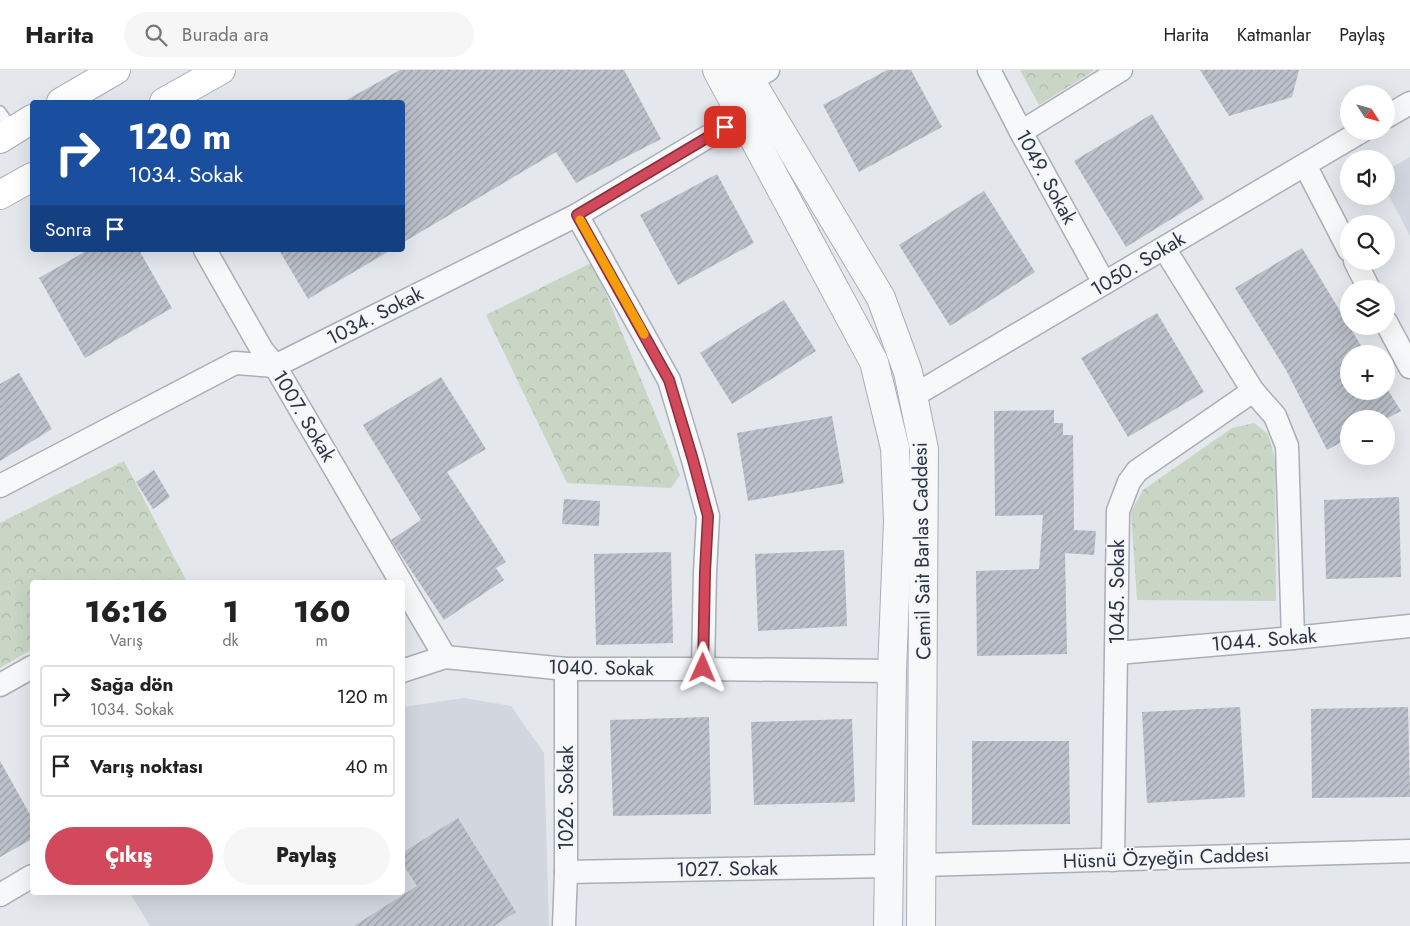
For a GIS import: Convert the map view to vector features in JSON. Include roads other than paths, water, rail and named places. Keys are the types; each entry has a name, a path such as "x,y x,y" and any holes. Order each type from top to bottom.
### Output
{"main road":[{"path":"64,100 116,70"},
{"path":"168,100 221,70"},
{"path":"0,195 30,178"}],"street":[{"name":"Cemil Sait Barlas Caddesi","path":"717,70 874,362 895,448 898,521 892,671 888,926"},
{"name":"1049. Sokak","path":"989,70 1020,132 1104,283"},
{"path":"1020,132 1121,70"},
{"name":"Cemil Sait Barlas Caddesi","path":"754,74 881,298 908,372 924,449 921,926"},
{"path":"1395,112 1410,103"},
{"name":"1034. Sokak","path":"0,486 235,364 275,366 577,215 741,117"},
{"name":"1050. Sokak","path":"913,396 1347,140"},
{"path":"1305,165 1340,233"},
{"path":"577,215 669,380 693,460 708,516 703,668"},
{"path":"1164,248 1253,390 1275,416 1287,446 1293,638"},
{"name":"1007. Sokak","path":"206,252 262,350 275,366 400,580"},
{"path":"1393,335 1410,367"},
{"name":"1045. Sokak","path":"1113,860 1118,511 1128,482 1137,471 1253,390"},
{"name":"1007. Sokak","path":"405,588 445,657"},
{"name":"1044. Sokak","path":"1117,653 1410,626"},
{"name":"1040. Sokak","path":"405,670 445,657 566,669 703,668 892,671"},
{"path":"0,685 30,668"},
{"name":"1026. Sokak","path":"564,926 566,872 566,669"},
{"name":"Hüsnü Özyeğin Caddesi","path":"922,865 1410,851"},
{"name":"1027. Sokak","path":"566,872 888,866"},
{"path":"0,895 30,877"}]}
